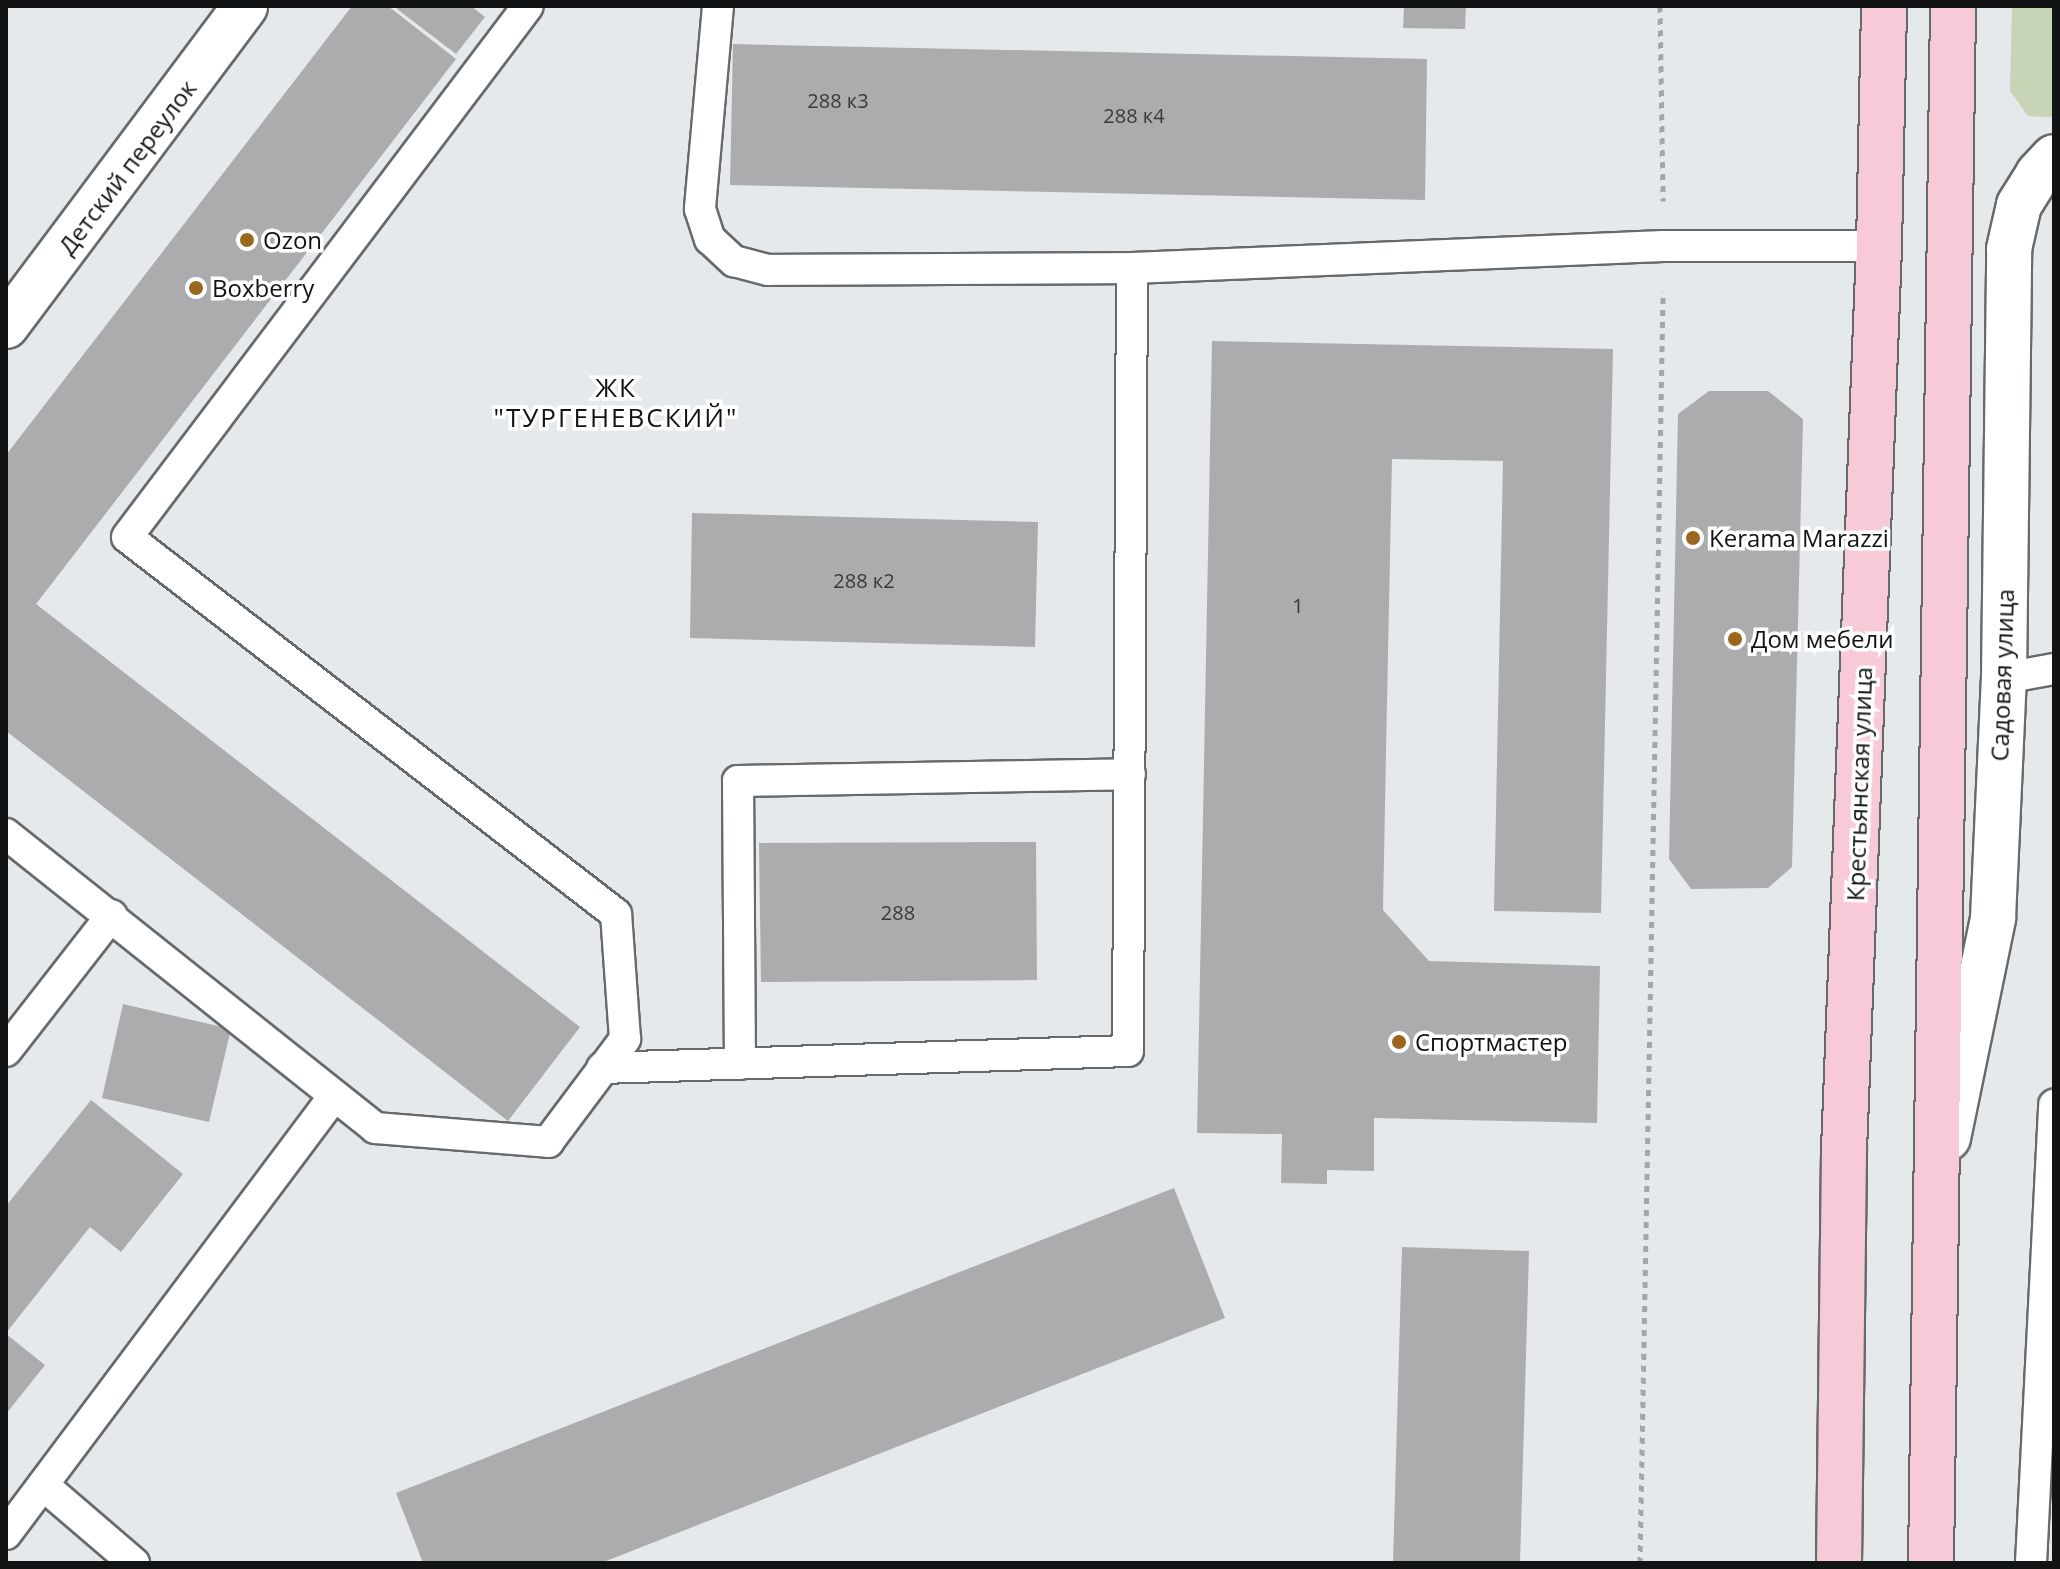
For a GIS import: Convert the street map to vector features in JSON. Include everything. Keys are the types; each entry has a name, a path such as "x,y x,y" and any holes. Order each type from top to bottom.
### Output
{"main road":[{"name":"Крестьянская улица","path":"1839,1563 1844,1150 1879,246 1884,6"},
{"path":"1931,1563 1953,6"}],"street":[{"name":"Детский переулок","path":"7,323 245,6"},
{"name":"Садовая улица","path":"1935,1199 1993,918 2004,678 2009,249 2019,205 2038,174 2054,157"}],"lane":[{"path":"6,834 112,915 375,1128 548,1142 625,1039 616,914 127,537 528,6"},
{"path":"718,6 700,209 710,239 734,261 768,270 1132,268 1664,246 1879,246"},
{"path":"602,1068 1128,1051 1132,268"},
{"path":"2004,678 2054,669"},
{"path":"740,1064 738,781 1130,774"},
{"path":"6,1051 112,915"},
{"path":"6,1534 334,1096"},
{"path":"2031,1563 2054,1105"},
{"path":"43,1485 134,1563"}],"path":[{"path":"1640,1563 1664,246 1660,6"}],"green space":[{"path":"2012,6 2054,6 2054,115 2050,117 2028,116 2010,91"}],"building":[{"path":"352,6 388,6 456,59 36,604 580,1027 508,1121 6,731 6,455"},
{"path":"400,6 471,6 485,17 456,54 397,9"},
{"path":"1404,6 1466,6 1465,29 1403,28"},
{"path":"733,44 1427,59 1425,200 730,185"},
{"path":"1212,341 1613,349 1601,913 1494,911 1503,461 1392,459 1383,910 1429,961 1600,966 1597,1123 1374,1118 1374,1171 1327,1170 1327,1184 1281,1183 1282,1134 1197,1133"},
{"name":"Дом мебели","path":"1709,391 1768,391 1803,419 1792,867 1768,888 1691,889 1669,859 1678,414"},
{"path":"692,513 1038,522 1035,647 690,638"},
{"path":"1036,842 1037,980 761,982 759,843"},
{"path":"123,1004 231,1029 209,1122 102,1098"},
{"path":"91,1100 183,1174 121,1252 90,1227 6,1333 6,1206"},
{"path":"1174,1188 1225,1318 601,1563 423,1563 396,1493"},
{"path":"1402,1247 1529,1251 1520,1563 1393,1563"},
{"path":"6,1334 45,1365 6,1414"}],"place":[{"name":"Ozon","path":"247,240"},
{"name":"Boxberry","path":"196,288"},
{"name":"Kerama Marazzi","path":"1693,538"},
{"name":"Дом мебели","path":"1735,639"},
{"name":"Спортмастер","path":"1399,1042"}],"district":[{"name":"ЖК \"ТУРГЕНЕВСКИЙ\"","path":"616,403"}]}
